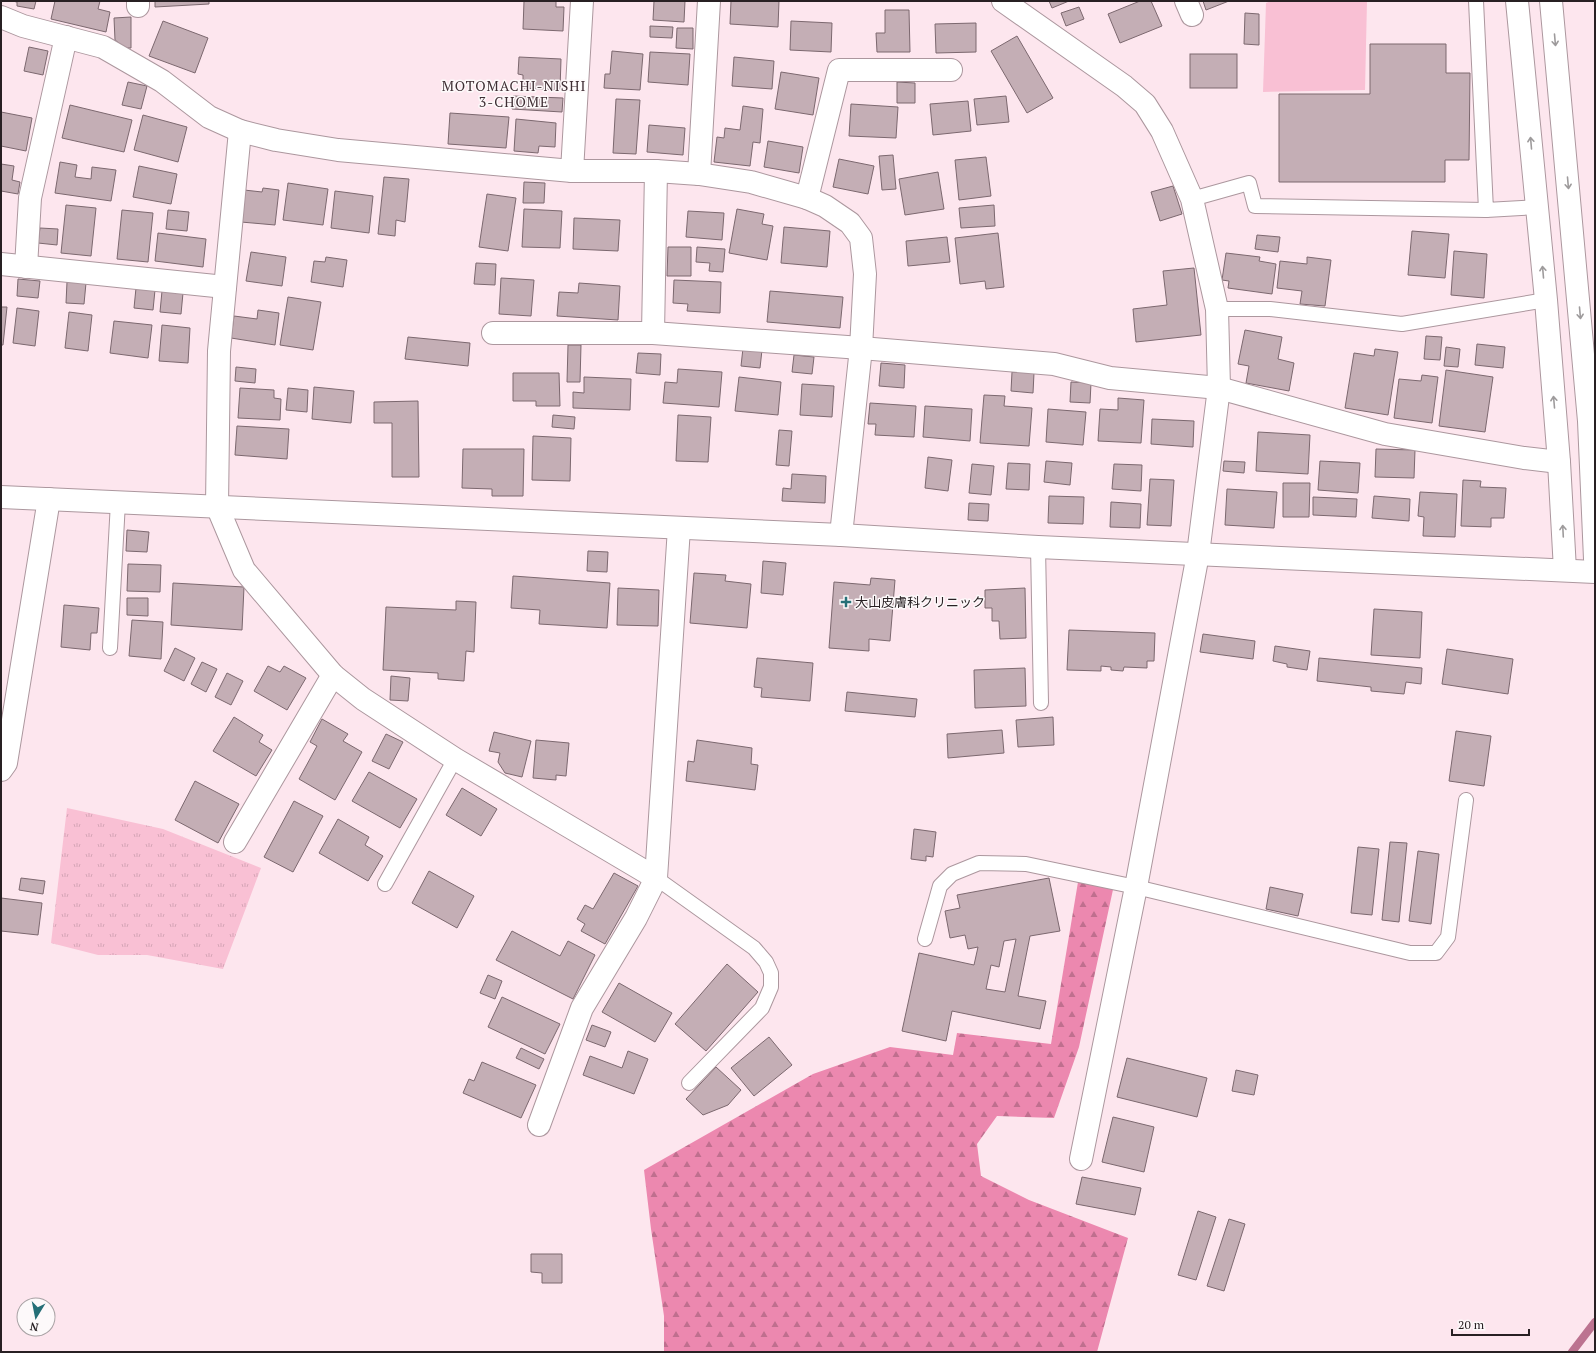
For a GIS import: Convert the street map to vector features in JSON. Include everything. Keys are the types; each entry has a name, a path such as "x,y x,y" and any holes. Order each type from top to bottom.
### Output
{"street":[{"path":"572,170 582,1"},
{"path":"699,174 709,1"},
{"path":"1003,1 1124,86 1146,104 1162,131 1192,199 1217,309 1219,388 1198,554 1136,887 1081,1159"},
{"path":"1517,1 1546,300 1559,462 1565,570"},
{"path":"1551,1 1590,421 1595,559"},
{"path":"1,17 23,26 102,47 162,81 210,117 240,131 276,140 338,150 572,170 656,171 699,174 752,182 807,198 826,206 850,223 861,238 865,274 861,348 841,534"},
{"path":"26,267 30,198 66,37"},
{"path":"807,198 839,70 951,70"},
{"path":"240,131 219,351 217,506 244,570 333,675 363,699 455,759 656,878"},
{"path":"653,333 656,171"},
{"path":"1,264 225,287"},
{"path":"493,333 653,333 1054,364 1110,378 1219,388 1385,434 1524,458 1559,462"},
{"path":"1,497 841,534 1038,547 1595,572"},
{"path":"1,770 6,763 49,499"},
{"path":"539,1125 582,1008 636,918 656,878 679,528"},
{"path":"235,842 333,675"}],"lane":[{"path":"1476,1 1486,210"},
{"path":"1192,199 1249,183 1255,206 1486,210 1537,207"},
{"path":"1217,309 1270,309 1402,324 1546,300"},
{"path":"110,648 118,502"},
{"path":"1038,547 1041,703"},
{"path":"385,884 455,759"},
{"path":"925,939 940,886 952,874 979,864 1026,864 1136,887 1410,954 1436,953 1448,938 1466,800"},
{"path":"656,878 754,948 766,962 771,973 771,987 762,1008 689,1083"}],"green space":[{"path":"1271,1 1367,1 1365,90 1263,92 1266,3"},
{"path":"67,808 163,829 261,868 223,969 147,955 98,955 51,943"},
{"path":"1078,882 1114,885 1079,1047 1054,1118 997,1116 977,1144 981,1176 1029,1200 1128,1238 1097,1352 664,1352 664,1316 644,1170 813,1074 890,1047 953,1055 957,1033 1051,1044"}],"building":[{"path":"12,1 36,1 34,9 17,6 17,2"},
{"path":"55,1 100,1 98,9 110,12 106,32 51,19"},
{"path":"155,1 209,1 209,4 155,7"},
{"path":"524,1 556,1 556,7 564,7 563,31 523,29"},
{"path":"654,1 685,1 684,22 653,20"},
{"path":"731,1 779,1 778,27 730,24"},
{"path":"1049,1 1069,1 1052,8"},
{"path":"1140,1 1151,1 1162,26 1120,43 1108,14"},
{"path":"1203,1 1229,1 1206,10"},
{"path":"1079,7 1084,19 1066,26 1061,13"},
{"path":"885,10 909,10 910,52 877,52 876,33 885,33"},
{"path":"1245,13 1259,14 1259,45 1244,44"},
{"path":"131,17 131,48 125,48 115,40 114,18"},
{"path":"163,21 208,38 195,73 149,56"},
{"path":"791,21 832,23 831,52 790,50"},
{"path":"976,23 976,52 936,53 935,24"},
{"path":"650,26 673,27 672,38 650,37"},
{"path":"677,28 693,28 693,49 676,48"},
{"path":"1017,36 1053,98 1027,113 991,51"},
{"path":"1370,44 1446,44 1446,73 1470,73 1469,160 1445,160 1445,182 1279,182 1279,94 1370,94"},
{"path":"29,47 48,51 43,75 24,71"},
{"path":"612,51 643,54 640,90 604,88 605,74 610,74"},
{"path":"650,52 690,54 688,85 648,82"},
{"path":"1190,54 1237,54 1237,88 1190,88"},
{"path":"519,57 561,59 560,90 523,88 523,75 518,74"},
{"path":"734,57 774,61 772,89 732,86"},
{"path":"781,72 819,78 813,115 775,109"},
{"path":"128,82 147,86 141,109 122,105"},
{"path":"897,82 915,83 915,103 897,103"},
{"path":"513,96 563,98 562,112 512,109"},
{"path":"1006,96 1009,122 977,125 974,99"},
{"path":"616,99 640,100 636,154 613,153"},
{"path":"968,101 971,131 933,135 930,104"},
{"path":"851,104 898,107 896,138 849,136"},
{"path":"70,105 132,120 124,152 62,138"},
{"path":"743,106 763,109 760,143 753,142 750,166 714,162 717,137 724,138 725,128 740,130"},
{"path":"1,112 32,118 26,151 1,146"},
{"path":"450,113 509,117 506,148 448,144"},
{"path":"143,115 187,127 178,162 134,150"},
{"path":"516,119 556,123 555,147 539,146 538,153 514,151"},
{"path":"649,125 685,128 683,155 647,152"},
{"path":"768,141 803,147 799,173 764,167"},
{"path":"893,155 896,189 882,190 879,156"},
{"path":"986,157 991,196 959,200 955,160"},
{"path":"839,159 874,166 868,194 833,187"},
{"path":"60,162 77,165 75,177 91,179 92,167 116,170 111,201 55,193"},
{"path":"1,164 14,166 12,180 20,182 18,194 1,191"},
{"path":"139,166 177,174 171,204 133,197"},
{"path":"938,172 944,209 905,215 899,179"},
{"path":"384,177 409,179 405,222 396,220 395,236 378,234"},
{"path":"524,182 545,183 544,203 523,203"},
{"path":"288,183 328,189 323,225 283,220"},
{"path":"1173,186 1182,214 1160,221 1151,192"},
{"path":"263,188 279,190 275,225 241,222 244,190 262,192"},
{"path":"335,191 373,196 369,233 331,228"},
{"path":"487,194 516,198 508,251 479,247"},
{"path":"66,205 96,208 91,256 61,253"},
{"path":"994,205 995,226 961,228 959,208"},
{"path":"524,209 562,211 560,248 522,247"},
{"path":"737,209 764,214 762,224 773,226 767,260 729,253"},
{"path":"122,210 153,213 148,262 117,259"},
{"path":"168,210 189,212 187,231 166,229"},
{"path":"688,211 724,213 722,240 686,237"},
{"path":"574,218 620,220 618,251 573,249"},
{"path":"784,227 830,231 827,267 781,263"},
{"path":"40,228 58,229 57,245 38,243"},
{"path":"1412,231 1449,234 1445,278 1408,275"},
{"path":"158,233 206,239 203,267 155,261"},
{"path":"998,233 1004,287 986,289 985,281 960,284 955,238"},
{"path":"1257,235 1280,237 1278,252 1255,249"},
{"path":"947,237 950,262 908,266 906,241"},
{"path":"668,247 691,247 691,276 667,276"},
{"path":"697,247 725,249 723,272 709,271 710,263 696,262"},
{"path":"1454,251 1487,254 1484,298 1451,295"},
{"path":"251,252 286,257 282,286 246,281"},
{"path":"1226,253 1260,257 1259,261 1276,264 1272,294 1228,288 1229,281 1222,280"},
{"path":"326,257 347,260 343,287 311,282 314,261 325,262"},
{"path":"1307,257 1331,260 1325,306 1300,304 1302,291 1277,288 1280,261 1307,264"},
{"path":"476,263 496,264 495,285 474,284"},
{"path":"1194,268 1201,335 1136,342 1133,309 1167,305 1163,271"},
{"path":"501,278 534,280 531,316 499,314"},
{"path":"18,279 40,281 38,298 17,296"},
{"path":"674,280 721,282 720,313 687,311 688,304 673,303"},
{"path":"67,282 86,283 84,304 66,303"},
{"path":"579,283 620,286 618,320 557,316 559,292 578,293"},
{"path":"136,288 155,290 153,310 134,308"},
{"path":"162,291 183,293 181,314 160,312"},
{"path":"770,291 843,297 840,328 767,322"},
{"path":"288,297 321,302 313,350 280,345"},
{"path":"1,307 7,307 3,345 1,345"},
{"path":"17,308 39,311 35,346 13,343"},
{"path":"258,310 279,313 275,345 231,338 234,316 257,319"},
{"path":"69,312 92,315 88,351 65,348"},
{"path":"114,321 152,325 148,358 110,353"},
{"path":"162,325 190,328 188,363 159,361"},
{"path":"1245,330 1282,337 1278,359 1294,363 1289,391 1246,383 1249,366 1238,364"},
{"path":"1426,336 1442,337 1440,360 1424,359"},
{"path":"408,337 470,343 468,366 405,359"},
{"path":"1477,344 1505,347 1503,368 1475,365"},
{"path":"568,345 581,345 580,382 567,382"},
{"path":"1446,347 1460,349 1458,367 1444,366"},
{"path":"743,348 762,350 760,368 741,366"},
{"path":"1375,349 1398,352 1388,415 1345,408 1354,353 1374,356"},
{"path":"638,353 661,354 660,375 636,373"},
{"path":"794,355 814,357 812,374 792,372"},
{"path":"881,363 905,365 904,388 879,386"},
{"path":"236,367 256,369 255,383 235,381"},
{"path":"678,369 722,372 719,407 663,403 665,382 677,383"},
{"path":"1446,370 1493,377 1485,432 1439,426"},
{"path":"1012,372 1034,373 1033,393 1011,391"},
{"path":"513,373 559,373 560,406 536,406 536,401 513,401"},
{"path":"1422,375 1438,377 1432,423 1394,418 1399,379 1421,381"},
{"path":"584,377 631,379 630,410 573,408 573,392 584,393"},
{"path":"739,377 781,382 778,415 735,411"},
{"path":"1071,382 1091,383 1090,403 1070,402"},
{"path":"802,384 834,386 832,417 800,415"},
{"path":"314,387 354,391 351,423 312,419"},
{"path":"240,388 274,390 274,398 281,399 280,420 238,418"},
{"path":"288,388 308,390 307,412 286,410"},
{"path":"984,395 1005,396 1004,406 1032,408 1029,446 980,443"},
{"path":"1118,398 1144,400 1141,443 1098,441 1100,409 1118,410"},
{"path":"418,401 419,477 392,477 392,423 374,423 374,402"},
{"path":"870,403 916,406 914,437 875,435 876,424 868,424"},
{"path":"925,406 972,409 970,441 923,437"},
{"path":"1048,409 1086,412 1083,445 1046,442"},
{"path":"553,415 575,417 574,429 552,427"},
{"path":"678,415 711,417 708,462 676,461"},
{"path":"1152,419 1194,421 1193,447 1151,444"},
{"path":"237,426 289,429 287,459 235,455"},
{"path":"779,430 792,431 789,466 776,465"},
{"path":"1258,432 1310,435 1308,474 1256,471"},
{"path":"533,436 571,438 570,481 532,480"},
{"path":"463,449 524,449 523,496 492,496 492,489 462,488"},
{"path":"1376,449 1415,450 1414,478 1375,477"},
{"path":"928,457 952,460 948,491 925,488"},
{"path":"1046,461 1072,463 1070,485 1044,482"},
{"path":"1224,461 1245,462 1244,473 1223,471"},
{"path":"1320,461 1360,463 1358,493 1318,490"},
{"path":"1008,463 1030,464 1029,490 1006,489"},
{"path":"972,464 994,466 991,495 969,493"},
{"path":"1114,464 1142,465 1141,491 1112,489"},
{"path":"792,474 826,476 825,503 782,501 783,488 791,489"},
{"path":"1150,479 1174,480 1171,526 1147,525"},
{"path":"1463,480 1481,481 1480,487 1506,488 1504,518 1491,518 1491,527 1461,526"},
{"path":"1283,483 1310,483 1309,517 1283,517"},
{"path":"1227,489 1277,492 1274,528 1225,525"},
{"path":"1420,492 1457,494 1455,537 1423,536 1424,517 1418,516"},
{"path":"1049,496 1084,497 1083,524 1048,523"},
{"path":"1374,496 1410,499 1409,521 1372,518"},
{"path":"1313,497 1357,499 1356,517 1313,515"},
{"path":"1111,502 1141,504 1140,528 1110,527"},
{"path":"969,503 989,504 988,521 968,520"},
{"path":"127,530 149,532 147,552 126,551"},
{"path":"588,551 608,552 607,572 587,571"},
{"path":"763,561 786,563 783,595 761,593"},
{"path":"128,564 161,565 160,592 127,591"},
{"path":"694,573 726,575 725,581 751,584 747,628 690,623"},
{"path":"513,576 610,583 607,628 539,624 540,610 511,608"},
{"path":"871,578 895,580 890,641 869,639 869,651 829,648 834,582 870,585"},
{"path":"173,583 244,587 242,630 171,625"},
{"path":"618,588 659,590 658,626 617,625"},
{"path":"1025,588 1026,638 1000,639 999,621 992,621 992,608 985,608 985,590"},
{"path":"127,598 148,598 148,616 127,615"},
{"path":"456,601 476,602 474,652 466,651 464,681 438,679 438,673 383,670 386,607 456,610"},
{"path":"64,605 99,608 97,633 91,633 90,650 61,647"},
{"path":"1374,609 1422,612 1420,658 1371,655"},
{"path":"132,620 163,622 161,659 129,656"},
{"path":"1069,630 1155,633 1154,661 1147,661 1147,668 1124,667 1123,671 1111,670 1111,667 1101,666 1101,671 1067,670"},
{"path":"1203,634 1255,641 1253,659 1200,652"},
{"path":"1275,646 1310,651 1307,670 1287,667 1287,664 1273,661"},
{"path":"175,648 195,658 184,681 164,671"},
{"path":"1447,649 1513,659 1508,694 1442,684"},
{"path":"757,658 813,663 810,701 761,697 762,688 754,687"},
{"path":"1319,658 1422,668 1421,684 1406,682 1404,694 1371,691 1371,687 1317,681"},
{"path":"202,662 217,669 206,692 191,684"},
{"path":"268,666 280,672 284,666 306,678 287,710 254,691"},
{"path":"1025,668 1026,706 975,708 974,670"},
{"path":"227,673 243,681 231,705 215,697"},
{"path":"391,676 410,678 408,701 390,700"},
{"path":"847,692 917,699 915,717 845,711"},
{"path":"234,717 263,735 259,742 272,750 256,776 213,751"},
{"path":"1053,717 1054,745 1018,747 1016,720"},
{"path":"322,719 348,734 343,741 362,752 335,800 299,779 317,746 310,742"},
{"path":"1002,730 1004,753 948,758 947,734"},
{"path":"1456,731 1491,736 1484,786 1449,781"},
{"path":"494,732 531,741 522,777 505,773 498,762 500,753 489,751"},
{"path":"386,734 403,742 389,769 372,761"},
{"path":"536,740 569,743 566,776 556,775 556,780 533,778"},
{"path":"697,740 752,748 751,764 758,765 755,790 686,781 688,761 694,762"},
{"path":"369,772 417,799 400,828 352,801"},
{"path":"195,781 239,804 218,843 175,820"},
{"path":"462,788 497,809 481,836 446,815"},
{"path":"294,801 323,816 293,872 264,857"},
{"path":"338,819 369,837 365,845 383,856 368,881 319,853"},
{"path":"914,829 936,832 933,857 926,856 926,861 911,859"},
{"path":"1390,842 1407,843 1399,922 1382,920"},
{"path":"1358,847 1379,849 1372,915 1351,913"},
{"path":"1418,851 1439,854 1431,924 1409,921"},
{"path":"429,871 474,896 457,928 412,903"},
{"path":"614,873 638,886 605,944 581,931 585,924 577,919 585,905 593,909"},
{"path":"21,878 45,881 43,894 19,890"},
{"path":"1049,878 1060,931 1030,936 1018,996 1046,1001 1040,1029 952,1011 946,1041 902,1031 919,953 974,965 978,947 968,949 965,935 950,938 945,911 960,908 957,895","holes":["1016,939 1005,992 986,989 991,965 999,967 1004,941"]},
{"path":"1270,887 1303,894 1298,916 1266,909"},
{"path":"1,898 42,903 38,935 1,931"},
{"path":"512,931 560,956 568,941 595,955 573,999 496,960"},
{"path":"727,964 758,992 706,1051 675,1024"},
{"path":"488,975 502,981 495,999 480,993"},
{"path":"619,983 672,1013 655,1042 602,1012"},
{"path":"502,997 560,1024 545,1054 488,1027"},
{"path":"592,1025 611,1032 605,1047 586,1040"},
{"path":"769,1037 792,1065 754,1096 731,1068"},
{"path":"521,1048 544,1059 539,1069 516,1058"},
{"path":"628,1051 648,1059 634,1094 583,1075 590,1056 622,1068"},
{"path":"1127,1058 1207,1078 1197,1117 1117,1097"},
{"path":"482,1062 536,1085 521,1118 463,1093 469,1079 474,1081"},
{"path":"716,1067 741,1090 728,1105 703,1115 686,1099"},
{"path":"1236,1070 1258,1075 1254,1095 1232,1091"},
{"path":"1113,1117 1154,1127 1144,1172 1102,1162"},
{"path":"1082,1177 1141,1188 1135,1215 1076,1204"},
{"path":"1198,1211 1216,1217 1196,1280 1178,1275"},
{"path":"1229,1219 1245,1224 1224,1291 1207,1286"},
{"path":"531,1254 562,1254 562,1283 542,1283 542,1273 531,1272"}],"waterway":[{"path":"1572,1352 1595,1322"}],"place":[{"name":"大山皮膚科クリニック","path":"846,602"}],"district":[{"name":"MOTOMACHI-NISHI 3-CHOME","path":"514,94"}]}
